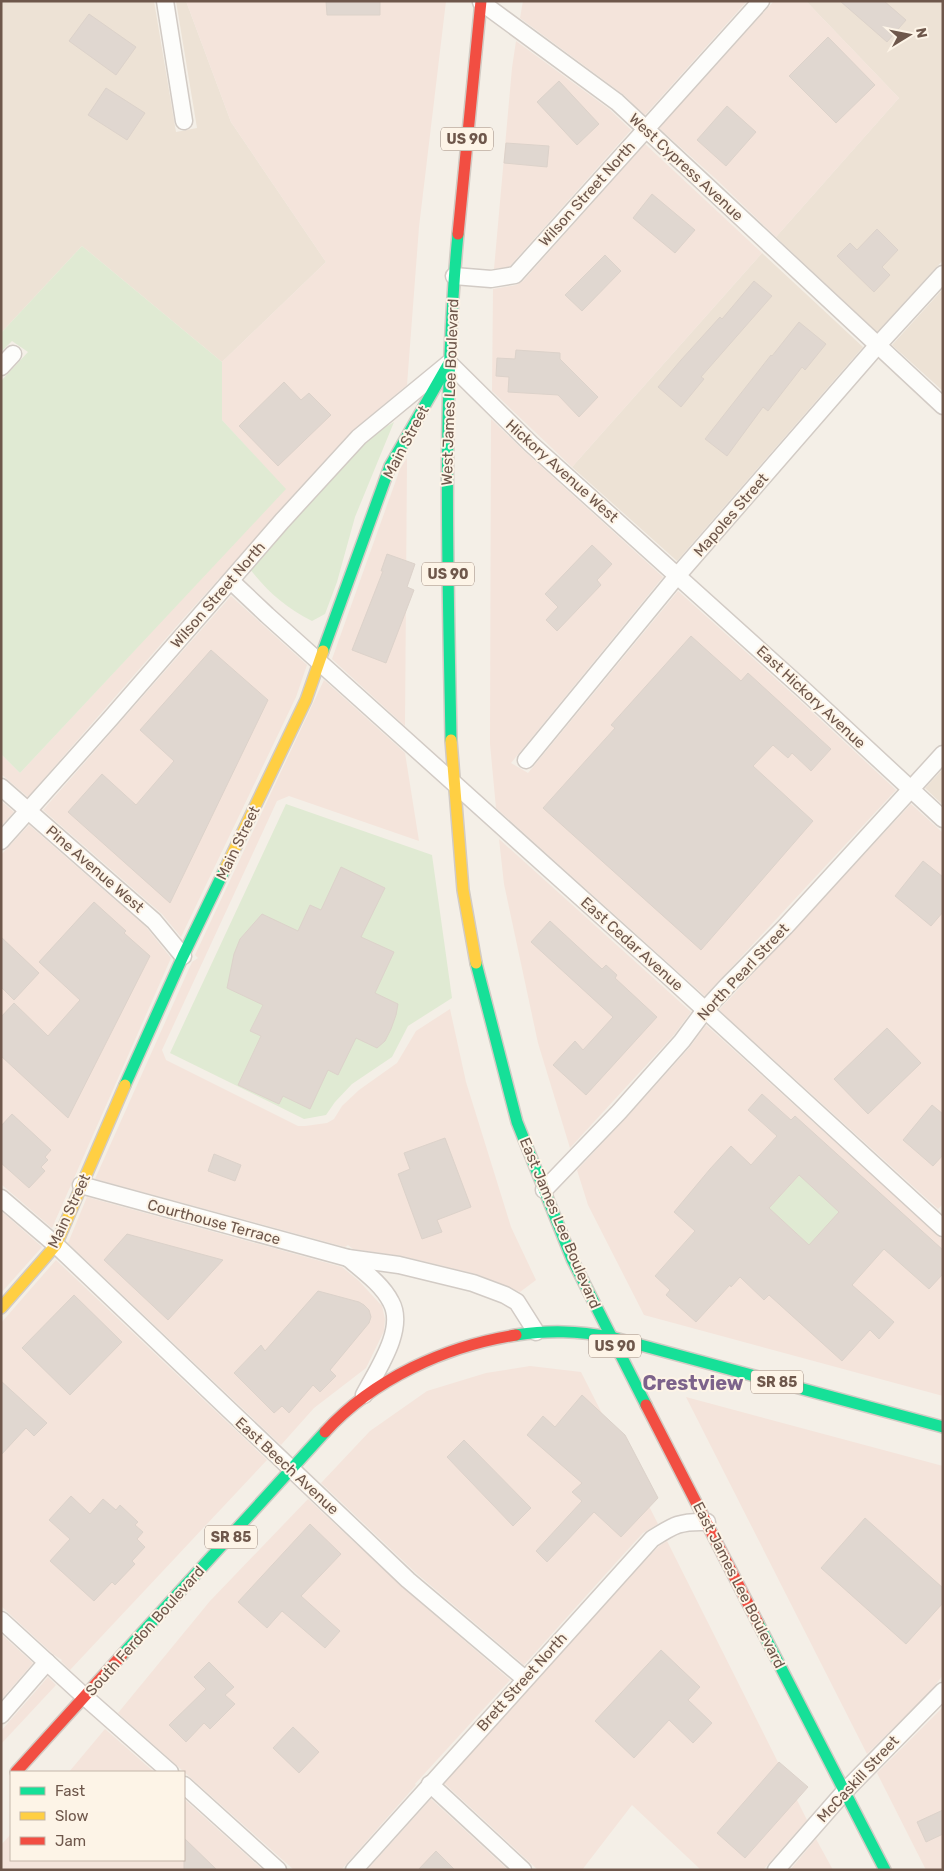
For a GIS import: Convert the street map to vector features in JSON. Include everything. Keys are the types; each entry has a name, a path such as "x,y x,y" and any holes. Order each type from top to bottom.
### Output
{"main road":[{"name":"West James Lee Boulevard","path":"454,784 451,754 448,652 447,465 449,363 454,276 481,2"},
{"name":"Main Street","path":"1,1308 56,1246 81,1185 183,956 306,700 390,466 449,363"},
{"name":"East James Lee Boulevard","path":"454,784 462,890 476,963 517,1122 572,1259 885,1870"},
{"name":"South Ferdon Boulevard","path":"17,1771 339,1417 362,1400 400,1375 435,1358 476,1343 536,1332 576,1331 611,1337"},
{"name":"SR 85","path":"611,1337 943,1428"}],"street":[{"path":"165,1 184,120"},
{"name":"Wilson Street North","path":"454,276 491,280 515,276 761,1"},
{"name":"West Cypress Avenue","path":"481,2 617,102 943,406"},
{"name":"Mapoles Street","path":"526,760 677,576 943,274"},
{"path":"1,367 13,354"},
{"name":"Wilson Street North","path":"1,840 29,811 282,521 359,437 449,363"},
{"name":"Hickory Avenue West","path":"449,363 531,444 677,576"},
{"name":"East Hickory Avenue","path":"677,576 943,819"},
{"name":"East Cedar Avenue","path":"231,581 267,616 941,1223"},
{"name":"North Pearl Street","path":"544,1190 619,1112 682,1041 705,1010 887,817 943,754"},
{"name":"Pine Avenue West","path":"1,787 154,921 183,956"},
{"name":"Courthouse Terrace","path":"81,1185 348,1258 399,1265 473,1283 505,1295 517,1302 536,1332"},
{"name":"East Beech Avenue","path":"1,1198 56,1246 408,1580 525,1679"},
{"name":"Courthouse Terrace","path":"348,1258 392,1302 395,1318 394,1332 389,1346 362,1400"},
{"name":"Brett Street North","path":"354,1870 652,1539 674,1525 688,1522 707,1522"},
{"path":"1,1620 84,1697 169,1771"},
{"path":"1,1715 47,1662"},
{"name":"McCaskill Street","path":"776,1870 845,1791 943,1691"},
{"path":"430,1784 523,1870"},
{"path":"185,1786 278,1870"}],"shaded area":[{"path":"1,1 154,1 176,132 197,128 176,1 186,1 231,122 326,262 222,362 82,246 1,333"},
{"path":"186,1 446,1 419,227 407,385 351,432 274,516 224,575 217,580 28,797 1,774 1,754 20,773 285,489 222,420 222,362 326,262 231,122"},
{"path":"523,1 747,1 645,115 624,95 520,18"},
{"path":"774,1 806,1 899,98 776,237 716,179 659,128"},
{"path":"806,1 943,1 943,260 877,332 776,237 899,98"},
{"path":"516,41 609,109 631,130 509,267 494,269 512,68"},
{"path":"645,144 762,253 572,467 492,391 493,289 516,285 523,281"},
{"path":"762,253 863,347 677,561 572,467"},
{"path":"943,289 943,391 892,345"},
{"path":"491,419 663,577 511,763 528,773 678,591 896,790 705,996 496,808 490,744"},
{"path":"407,458 405,726 332,659 400,469"},
{"path":"231,596 307,665 296,697 181,937 162,914 43,810"},
{"path":"324,680 405,753 419,841 289,796 277,801 162,1050 166,1060 298,1126 327,1123 334,1119 342,1106 359,1090 397,1063 416,1031 450,1009 466,1082 511,1227 536,1280 520,1292 476,1274 402,1256 353,1249 348,1245 345,1247 95,1179 192,962 198,958 195,955"},
{"path":"943,769 943,805 925,788"},
{"path":"1,801 14,812 1,826"},
{"path":"911,804 943,833 943,1204 938,1209 719,1010"},
{"path":"29,825 146,927 171,958 52,1228 1,1184 1,855"},
{"path":"499,839 691,1012 673,1036 570,1148 538,1043 504,884"},
{"path":"706,1025 943,1240 943,1396 644,1315 588,1205 577,1170 690,1047"},
{"path":"87,1197 342,1267 359,1281 382,1306 385,1319 384,1331 366,1368 314,1408 281,1445 68,1243"},
{"path":"1,1211 42,1247 1,1293"},
{"path":"56,1260 267,1460 70,1670 62,1660 54,1655 1,1606 1,1323"},
{"path":"530,1366 581,1372 658,1524 643,1533 524,1665 416,1573 321,1483 370,1431 427,1391 486,1373"},
{"path":"686,1397 943,1466 943,1675 930,1692 867,1754"},
{"path":"308,1499 401,1586 510,1680 415,1784 341,1870 294,1870 118,1713 210,1601"},
{"path":"667,1541 807,1820 763,1870 701,1870 632,1805 582,1870 538,1870 444,1783 637,1569 659,1546"},
{"path":"1,1634 33,1663 1,1700"},
{"path":"48,1677 56,1685 1,1744 1,1731"},
{"path":"943,1707 943,1870 926,1870 877,1773"},
{"path":"105,1729 153,1771 70,1771"},
{"path":"431,1799 508,1870 367,1870"},
{"path":"185,1800 263,1870 1,1870 1,1845 10,1835 10,1861 185,1861"},
{"path":"816,1839 833,1870 790,1870"}],"green space":[{"path":"82,246 222,362 222,420 286,489 20,773 1,754 1,381 28,352 12,341 1,352 1,333"},
{"path":"394,422 355,517 337,582 325,614 312,621 293,610 278,598 249,568 361,442"},
{"path":"286,804 432,855 452,998 408,1026 392,1057 352,1084 326,1115 304,1119 170,1053"},
{"path":"808,1166 839,1212 819,1254 769,1208"}],"building":[{"path":"326,1 380,1 380,15 327,15"},
{"path":"840,1 884,1 906,20 887,42"},
{"path":"89,14 136,47 116,75 69,41"},
{"path":"828,37 875,85 836,123 789,76"},
{"path":"559,81 599,124 577,145 537,102"},
{"path":"106,88 145,113 127,140 88,115"},
{"path":"727,106 756,132 726,166 697,140"},
{"path":"506,143 549,146 547,167 504,163"},
{"path":"652,194 695,230 675,253 633,218"},
{"path":"877,229 898,250 882,267 890,275 874,292 837,256 850,243 857,250"},
{"path":"605,255 621,271 582,311 565,295"},
{"path":"754,281 772,296 701,377 704,379 681,407 658,387 720,317 722,319"},
{"path":"799,322 826,344 805,370 802,367 768,411 763,407 727,456 705,439"},
{"path":"516,350 560,353 560,359 598,397 579,417 558,395 508,392 509,377 496,376 497,358 515,359"},
{"path":"284,382 301,400 309,393 331,415 278,466 239,426"},
{"path":"592,545 612,564 597,580 601,585 557,631 546,620 558,607 545,594"},
{"path":"387,554 415,564 407,587 414,590 386,663 352,650 383,571 381,571"},
{"path":"691,636 741,681 748,673 831,749 811,771 792,753 788,758 773,745 753,766 813,821 701,950 543,808 615,728 611,725"},
{"path":"211,650 268,700 170,903 68,812 102,774 136,805 174,761 140,730"},
{"path":"923,861 943,877 943,912 931,926 895,896"},
{"path":"341,867 385,888 361,937 394,952 375,993 398,1004 396,1015 385,1041 377,1048 356,1038 338,1075 328,1070 310,1109 283,1096 279,1104 238,1085 261,1036 250,1031 263,1005 227,988 234,954 240,939 262,914 298,931 310,905 321,910"},
{"path":"94,902 150,956 68,1118 1,1056 1,1017 14,1003 48,1036 80,1000 39,962"},
{"path":"550,921 602,969 606,965 617,975 615,978 657,1017 586,1095 553,1065 575,1041 583,1050 613,1017 531,942"},
{"path":"1,937 39,973 14,1000 1,987"},
{"path":"887,1028 921,1063 868,1114 834,1079"},
{"path":"762,1094 791,1120 795,1116 943,1250 943,1274 929,1289 884,1249 852,1285 894,1322 879,1339 870,1330 842,1361 769,1295 764,1300 740,1277 731,1287 730,1285 696,1322 666,1295 670,1290 655,1276 695,1231 674,1212 710,1169 731,1146 751,1165 777,1136 748,1110","holes":["799,1175 839,1212 809,1245 769,1208"]},
{"path":"932,1105 943,1114 943,1155 933,1166 903,1140"},
{"path":"12,1114 51,1150 45,1157 48,1160 41,1167 45,1171 29,1188 1,1163 1,1126"},
{"path":"445,1138 471,1207 437,1220 442,1232 422,1239 398,1174 410,1169 404,1153"},
{"path":"214,1154 241,1165 235,1181 208,1171"},
{"path":"127,1234 223,1260 168,1320 104,1260"},
{"path":"318,1291 364,1305 369,1310 371,1317 369,1323 330,1370 336,1376 320,1392 313,1385 289,1413 282,1406 274,1413 234,1373 261,1345 265,1351"},
{"path":"74,1295 122,1342 70,1395 22,1348"},
{"path":"1,1381 47,1423 34,1436 26,1428 1,1455"},
{"path":"582,1395 625,1435 658,1498 621,1537 594,1512 547,1562 536,1551 582,1501 572,1492 582,1483 527,1435 543,1416 555,1427"},
{"path":"464,1440 531,1508 513,1526 447,1457"},
{"path":"71,1496 90,1514 103,1499 116,1510 120,1505 138,1522 135,1525 143,1532 137,1539 145,1547 132,1561 135,1564 115,1585 112,1582 94,1601 50,1561 70,1539 49,1520"},
{"path":"865,1518 943,1588 943,1603 906,1644 821,1568"},
{"path":"310,1524 341,1554 301,1596 340,1631 325,1648 282,1611 267,1628 238,1602"},
{"path":"661,1650 700,1687 688,1700 712,1723 693,1743 669,1720 634,1758 595,1721"},
{"path":"209,1662 234,1687 225,1695 235,1704 210,1729 204,1723 186,1742 169,1725 206,1689 194,1677"},
{"path":"293,1727 319,1752 299,1773 273,1748"},
{"path":"779,1762 808,1787 745,1858 717,1833"},
{"path":"943,1810 943,1834 926,1842 917,1822"},
{"path":"185,1839 217,1870 184,1870"},
{"path":"436,1851 455,1870 418,1870"}],"traffic: fast":[{"path":"451,740 447,487 450,360 458,234"},
{"path":"323,651 390,466 449,363"},
{"path":"125,1085 183,956 226,867"},
{"path":"476,963 517,1122 572,1259 646,1405"},
{"path":"516,1335 564,1332 611,1337 943,1427"},
{"path":"122,1655 325,1432"},
{"path":"758,1623 885,1870"}],"traffic: slow":[{"path":"226,867 306,700 323,651"},
{"path":"451,740 463,890 476,963"},
{"path":"1,1308 56,1245 125,1085"}],"traffic: jam":[{"path":"458,234 481,1"},
{"path":"325,1432 365,1396 412,1368 463,1347 516,1335"},
{"path":"646,1405 758,1623"},
{"path":"17,1771 122,1655"}],"district":[{"name":"Crestview","path":"693,1383"}]}
